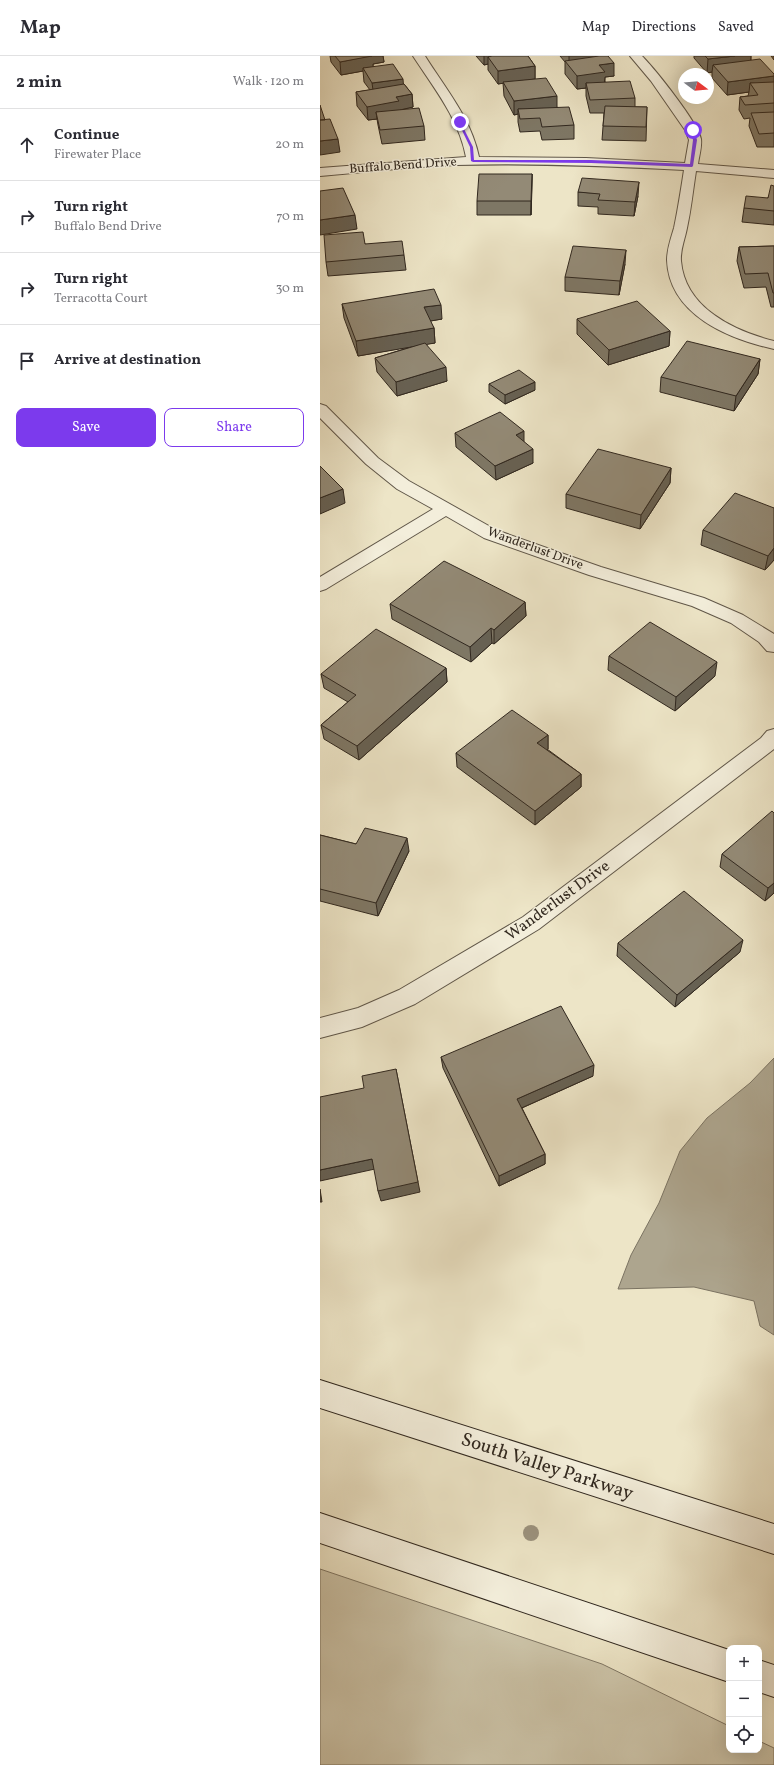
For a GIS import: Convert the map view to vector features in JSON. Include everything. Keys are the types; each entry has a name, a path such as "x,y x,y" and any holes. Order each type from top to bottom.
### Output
{"street":[{"path":"419,56 446,94 471,147 473,161"},
{"path":"636,56 660,83 693,130 695,140 692,166 674,260 680,286 696,308 723,327 760,342 774,345"},
{"name":"Buffalo Bend Drive","path":"320,172 473,161 591,162 692,166 774,174"},
{"name":"Wanderlust Drive","path":"320,409 372,461 403,485 490,534 595,571 698,602 737,619 766,637 774,646"},
{"path":"320,585 446,509"},
{"name":"Wanderlust Drive","path":"320,1028 362,1017 407,997 531,923 762,748 774,736"},
{"name":"South Valley Parkway","path":"320,1394 774,1539"},
{"path":"320,1528 726,1665"},
{"path":"762,1677 774,1681"}],"shaded area":[{"path":"774,1058 774,1335 760,1326 754,1301 694,1287 618,1289 631,1255 659,1203 680,1151 707,1118 750,1083"},
{"path":"320,1569 602,1664 726,1725 726,1753 762,1753 762,1742 774,1748 774,1765 320,1765"}],"building":[{"path":"335,56 372,56 340,62"},
{"path":"528,56 535,66 498,71 488,57"},
{"path":"608,56 614,63 599,65 605,72 577,76 565,61"},
{"path":"705,56 735,56 708,59"},
{"path":"760,59 774,74 774,76 728,82 713,65"},
{"path":"393,64 403,79 372,83 363,68"},
{"path":"546,78 557,96 514,101 503,82"},
{"path":"630,81 635,98 590,100 586,83"},
{"path":"774,82 774,103 745,105 740,97 758,95 750,83"},
{"path":"404,84 412,94 396,97 399,101 367,107 356,92"},
{"path":"320,105 325,120 320,120"},
{"path":"605,106 647,107 646,127 603,126"},
{"path":"569,107 574,125 542,127 540,118 520,119 518,109"},
{"path":"419,108 424,126 380,130 376,112"},
{"path":"774,112 774,133 759,134 751,113"},
{"path":"330,119 338,139 320,141 320,120"},
{"path":"479,174 532,174 531,201 477,201"},
{"path":"582,178 639,182 635,202 598,200 600,194 578,192"},
{"path":"771,185 774,186 774,211 744,208 746,196 768,198"},
{"path":"343,188 355,215 320,220 320,191"},
{"path":"363,232 365,244 402,241 404,255 326,262 324,235"},
{"path":"573,246 626,250 620,281 565,277"},
{"path":"774,246 773,293 768,273 745,274 739,247"},
{"path":"434,289 441,305 424,307 434,328 356,341 342,304"},
{"path":"637,301 670,331 609,350 577,319"},
{"path":"687,341 760,359 736,396 661,377"},
{"path":"425,343 446,367 396,382 375,358"},
{"path":"519,370 535,382 505,395 489,384"},
{"path":"500,412 524,431 516,435 533,449 495,466 455,433"},
{"path":"598,449 671,468 641,515 566,494"},
{"path":"320,466 343,489 320,498"},
{"path":"735,493 774,508 774,548 768,556 703,530"},
{"path":"444,561 525,602 494,630 491,628 470,647 390,604"},
{"path":"650,622 717,662 676,697 609,656"},
{"path":"376,629 446,668 357,746 321,725 356,695 321,674"},
{"path":"512,710 548,735 537,743 581,774 535,811 456,753"},
{"path":"772,811 774,813 774,883 768,888 722,854"},
{"path":"365,828 407,838 376,903 320,889 320,835 356,844"},
{"path":"684,891 743,940 677,995 618,943"},
{"path":"561,1006 594,1065 517,1099 545,1154 499,1176 441,1057"},
{"path":"396,1069 418,1182 378,1191 372,1159 320,1170 320,1097 364,1088 362,1076"}],"route":[{"path":"460,122 471,147 473,161 591,162 692,166 695,140 693,130"}]}
